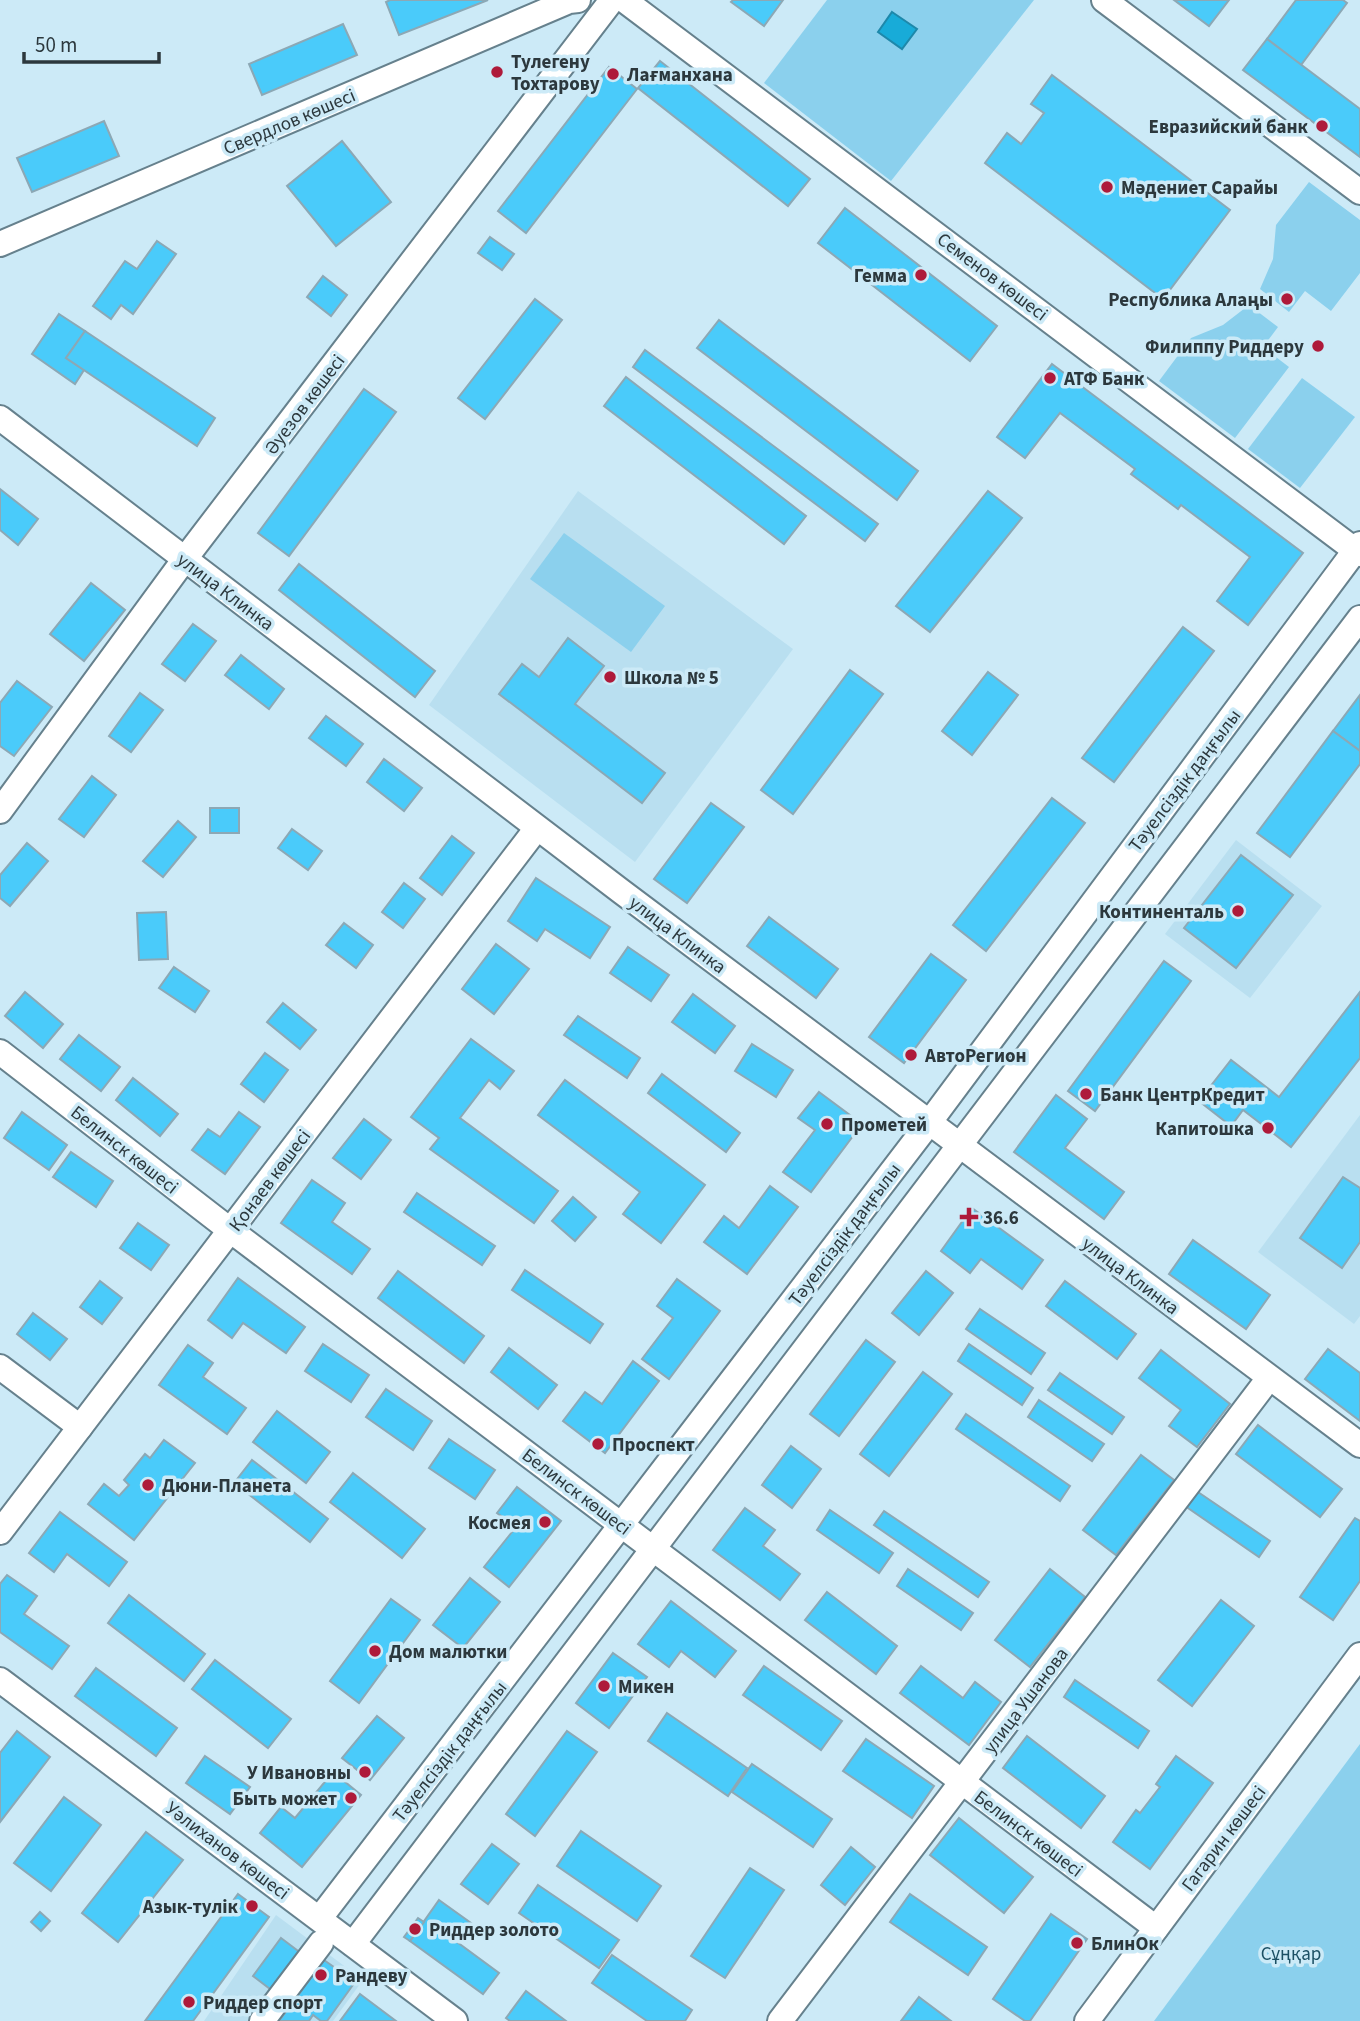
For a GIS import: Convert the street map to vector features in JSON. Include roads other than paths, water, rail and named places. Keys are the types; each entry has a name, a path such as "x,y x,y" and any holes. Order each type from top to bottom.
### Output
{"street":[{"name":"Свердлов көшесі","path":"0,244 569,1 578,0"},
{"name":"Әуезов көшесі","path":"0,811 184,560 612,0"},
{"name":"Семенов көшесі","path":"624,0 1358,549"},
{"path":"1104,0 1360,192"},
{"name":"улица Клинка","path":"0,418 537,828 1360,1446"},
{"name":"Тәуелсіздік даңғылы","path":"320,1918 929,1123 1358,549"},
{"name":"Тәуелсіздік даңғылы","path":"353,1944 1360,618"},
{"name":"Қонаев көшесі","path":"0,1532 537,828"},
{"name":"Белинск көшесі","path":"0,1052 230,1230 1156,1928"},
{"path":"0,1367 80,1427"},
{"name":"улица Ушанова","path":"780,2021 1269,1378"},
{"name":"Гагарин көшесі","path":"1087,2021 1360,1655"},
{"name":"Уәлиханов көшесі","path":"0,1680 455,2021"},
{"path":"262,2021 321,1943"}],"place":[{"name":"Тулегену Тохтарову","path":"497,72"},
{"name":"Лағманхана","path":"613,74"},
{"name":"Евразийский банк","path":"1322,126"},
{"name":"Мәдениет Сарайы","path":"1107,187"},
{"name":"Гемма","path":"921,275"},
{"name":"Республика Алаңы","path":"1287,299"},
{"name":"Филиппу Риддеру","path":"1318,346"},
{"name":"АТФ Банк","path":"1050,378"},
{"name":"Школа № 5","path":"610,677"},
{"name":"Континенталь","path":"1238,911"},
{"name":"АвтоРегион","path":"911,1055"},
{"name":"Банк ЦентрКредит","path":"1086,1094"},
{"name":"Прометей","path":"827,1124"},
{"name":"Капитошка","path":"1268,1128"},
{"name":"36.6","path":"969,1217"},
{"name":"Проспект","path":"598,1444"},
{"name":"Дюни-Планета","path":"148,1485"},
{"name":"Космея","path":"545,1522"},
{"name":"Дом малютки","path":"375,1651"},
{"name":"Микен","path":"604,1686"},
{"name":"У Ивановны","path":"365,1772"},
{"name":"Быть может","path":"351,1798"},
{"name":"Азык-тулiк","path":"252,1906"},
{"name":"Риддер золото","path":"415,1929"},
{"name":"БлинОк","path":"1077,1943"},
{"name":"Рандеву","path":"321,1975"},
{"name":"Риддер спорт","path":"189,2002"}],"park label":[{"name":"Сұңқар","path":"1291,1953"}]}
